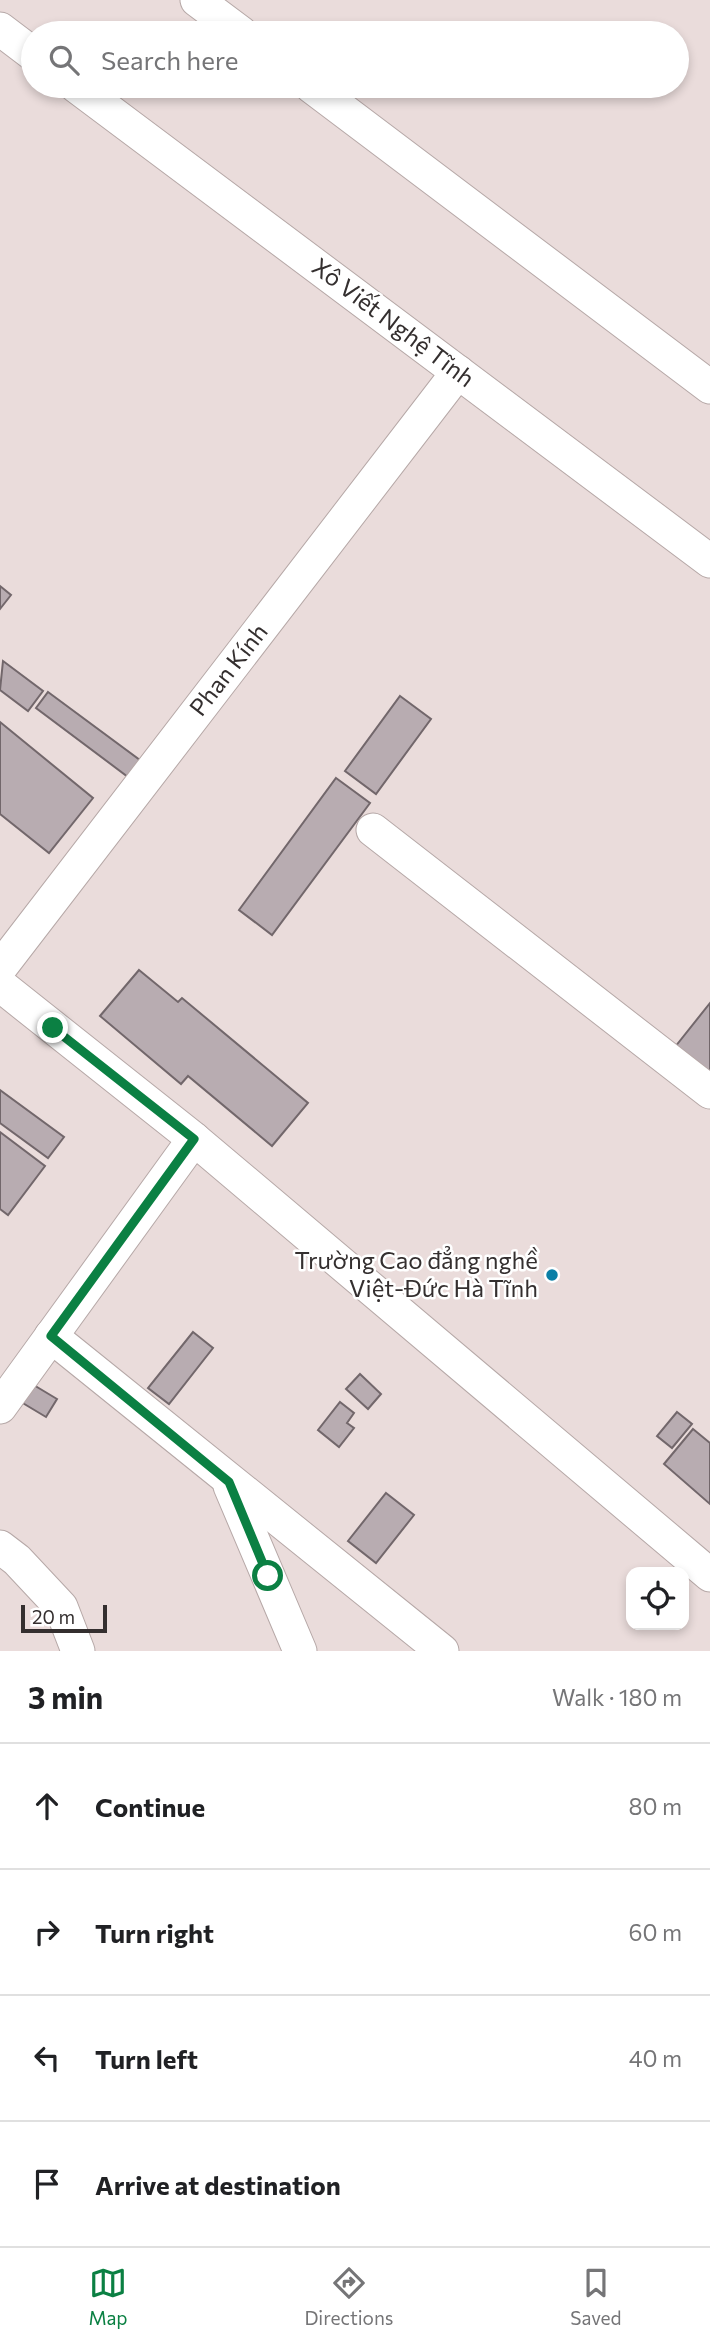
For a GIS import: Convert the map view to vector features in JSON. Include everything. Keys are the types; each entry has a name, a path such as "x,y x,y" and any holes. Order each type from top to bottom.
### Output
{"street":[{"path":"197,0 225,21"},
{"path":"0,29 21,45"},
{"name":"Xô Viết Nghệ Tĩnh","path":"92,98 710,561"},
{"path":"327,98 710,387"},
{"name":"Phan Kính","path":"0,968 458,372"},
{"path":"373,830 710,1092"},
{"path":"0,985 194,1139 710,1575"},
{"path":"0,1407 194,1139"},
{"path":"51,1336 442,1651"},
{"path":"229,1482 295,1649"},
{"path":"0,1548 17,1560 61,1607 78,1651"}],"building":[{"path":"0,586 11,595 0,609"},
{"path":"3,661 43,691 28,711 0,690"},
{"path":"48,692 148,766 136,783 36,708"},
{"path":"400,696 431,719 376,794 345,771"},
{"path":"0,722 93,798 49,853 0,814"},
{"path":"336,778 370,803 272,935 239,910"},
{"path":"139,970 178,1002 182,998 308,1103 272,1146 188,1076 181,1084 100,1016"},
{"path":"710,1003 710,1075 675,1047"},
{"path":"0,1090 64,1137 48,1158 0,1123"},
{"path":"0,1132 45,1166 8,1215 0,1209"},
{"path":"193,1332 213,1348 169,1404 148,1388"},
{"path":"360,1374 381,1394 368,1409 346,1389"},
{"path":"32,1384 57,1399 46,1417 21,1402"},
{"path":"340,1402 354,1413 347,1423 354,1428 339,1447 318,1430"},
{"path":"677,1412 692,1424 672,1448 657,1436"},
{"path":"693,1429 710,1443 710,1504 664,1464"},
{"path":"386,1493 414,1515 376,1563 348,1541"}],"place":[{"name":"Trường Cao đẳng nghề Việt-Đức Hà Tĩnh","path":"552,1275"}],"route":[{"path":"53,1028 194,1139 51,1336 229,1482 268,1576"}]}
